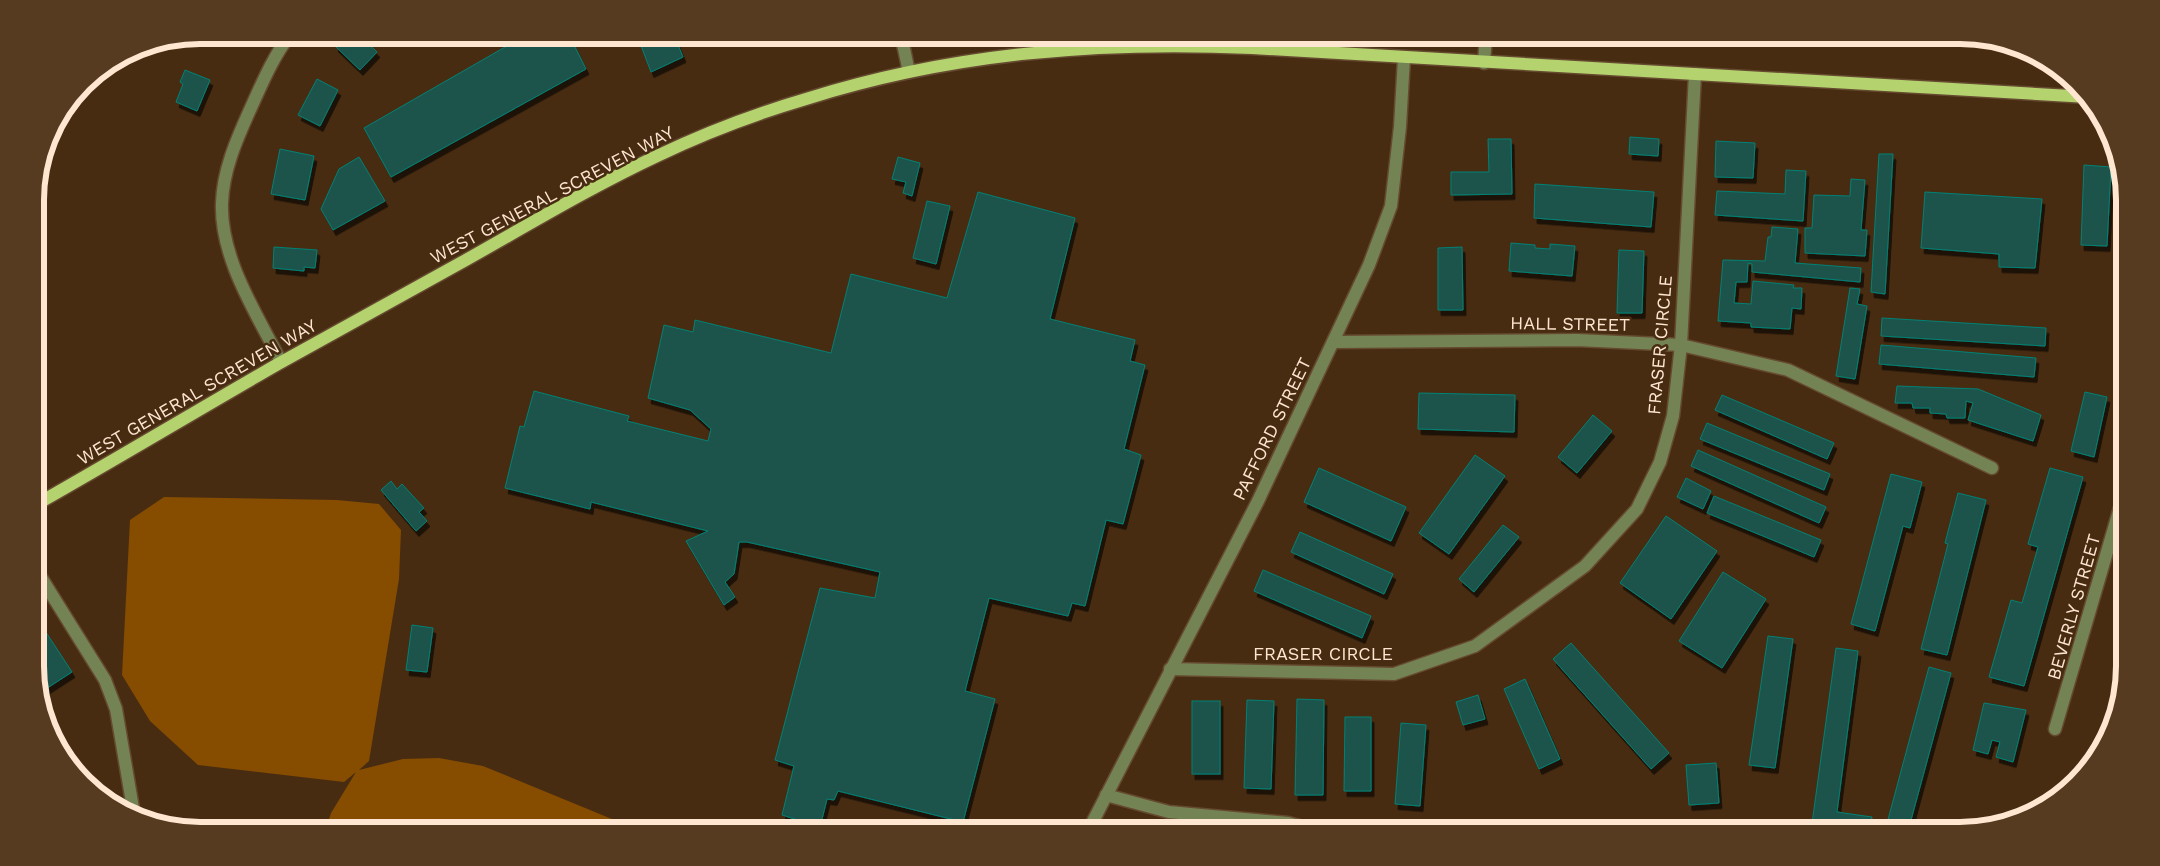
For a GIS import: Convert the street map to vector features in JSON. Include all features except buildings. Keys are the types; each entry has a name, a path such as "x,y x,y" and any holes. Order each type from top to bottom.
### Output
{"main road":[{"name":"WEST GENERAL SCREVEN WAY","path":"44,500 281,362 564,205 660,155 729,126 785,106 853,85 909,72 1010,55 1071,48 1156,45 2077,96"}],"street":[{"path":"281,362 234,268 222,224 222,203 225,179 240,131 266,74 283,44"},
{"path":"903,44 909,72"},
{"path":"1484,63 1485,44"},
{"name":"PAFFORD STREET","path":"1092,822 1258,501 1369,265 1390,206 1400,127 1404,58"},
{"name":"FRASER CIRCLE","path":"1170,669 1394,674 1475,646 1585,566 1637,509 1660,462 1673,416 1681,345 1695,74"},
{"name":"HALL STREET","path":"1333,342 1577,340 1681,345 1788,370 1992,468"},
{"name":"BEVERLY STREET","path":"2055,729 2116,521"},
{"path":"44,582 105,680 111,695 116,709 133,807"},
{"path":"1106,795 1169,812 1277,822"}],"shaded area":[{"path":"164,497 337,500 379,504 401,530 399,579 369,761 359,770 403,759 439,758 483,766 619,822 328,822 331,813 356,772 344,782 198,765 150,721 122,675 130,520"}]}
